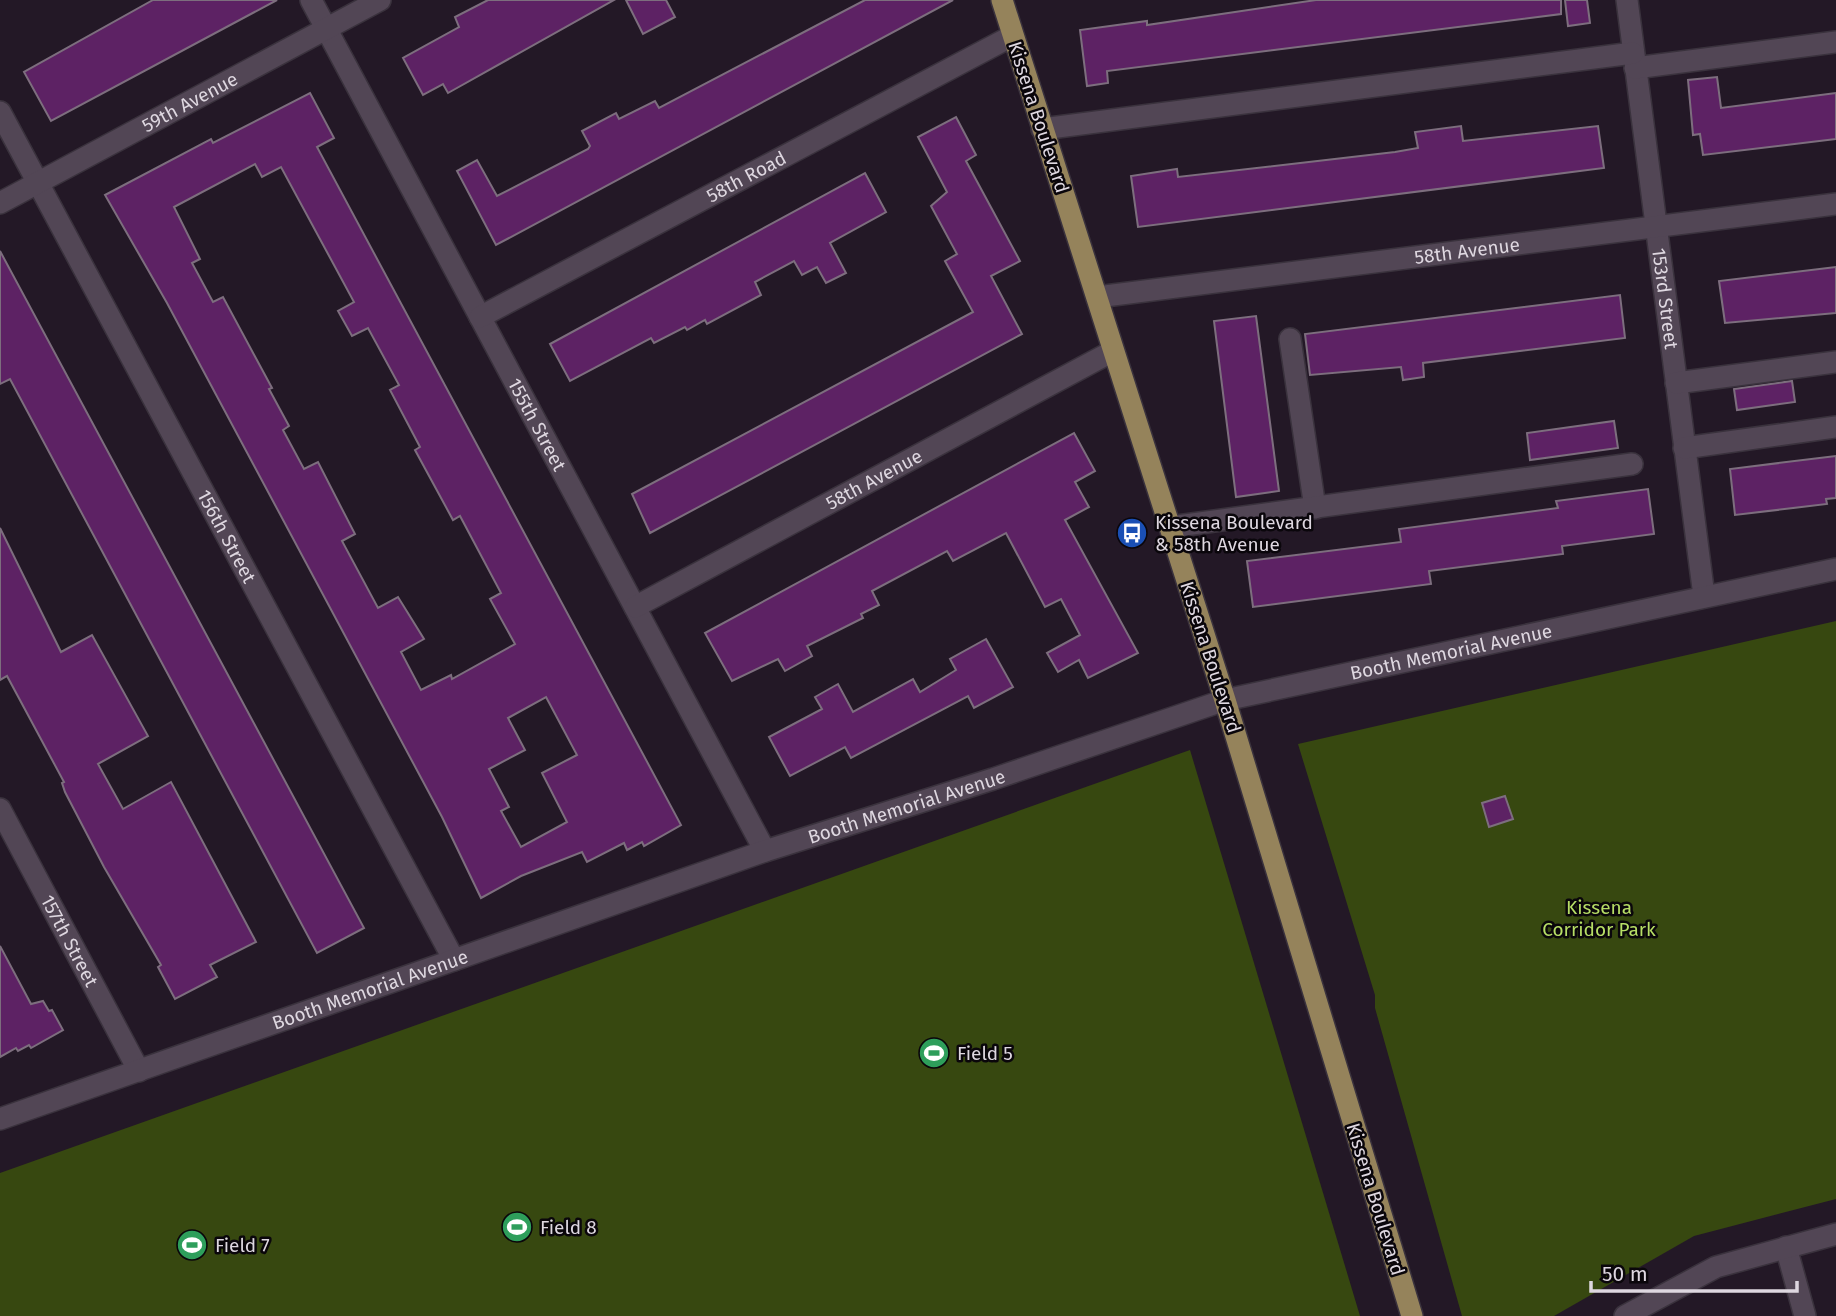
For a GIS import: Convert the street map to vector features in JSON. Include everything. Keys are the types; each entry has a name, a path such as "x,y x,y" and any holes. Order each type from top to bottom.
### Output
{"main road":[{"name":"Kissena Boulevard","path":"1002,0 1225,700 1412,1316"}],"street":[{"name":"155th Street","path":"311,0 765,851"},
{"name":"59th Avenue","path":"0,203 380,0"},
{"name":"153rd Street","path":"1627,0 1704,596"},
{"name":"58th Road","path":"480,317 1012,36"},
{"path":"1042,129 1634,60 1836,42"},
{"name":"156th Street","path":"0,112 454,960"},
{"name":"58th Avenue","path":"1097,297 1836,204"},
{"path":"1290,339 1315,508"},
{"name":"58th Avenue","path":"635,607 1113,351"},
{"path":"1676,383 1836,362"},
{"path":"1684,448 1836,427"},
{"path":"1170,527 1632,464"},
{"name":"Booth Memorial Avenue","path":"0,1119 765,851 993,779 1225,700 1836,569"},
{"name":"157th Street","path":"0,809 139,1071"},
{"path":"1625,1316 1716,1267 1836,1234"},
{"path":"1786,1247 1805,1316"}],"green space":[{"name":"Kissena Corridor Park","path":"1836,621 1836,1199 1694,1236 1554,1316 1462,1316 1375,1008 1375,995 1298,744"},
{"path":"1190,750 1360,1316 0,1316 0,1173"}],"building":[{"path":"153,0 277,0 51,121 24,72"},
{"path":"488,0 614,0 448,93 443,84 423,95 403,58 459,27 455,17"},
{"path":"626,0 666,0 675,17 643,34"},
{"path":"865,0 953,0 496,245 457,171 477,160 497,196 588,149 590,146 582,131 616,113 619,119 655,101 659,108"},
{"path":"1316,0 1561,0 1561,14 1107,71 1108,83 1087,86 1080,30 1147,21 1147,25"},
{"path":"1565,0 1587,0 1590,23 1568,26"},
{"path":"1717,77 1721,108 1836,93 1836,139 1703,155 1700,134 1693,135 1688,80"},
{"path":"310,93 334,138 317,147 681,825 644,846 642,842 627,850 624,843 587,862 582,852 521,876 481,898 442,817 167,303 105,195 211,139 213,143","holes":["255,164 262,177 281,167 354,302 338,311 352,336 368,328 399,385 390,390 420,447 415,450 453,520 460,516 501,593 490,599 515,644 452,679 451,675 421,690 401,652 424,639 398,597 378,608 342,541 355,534 318,462 304,469 283,430 289,426 269,389 272,388 223,297 213,302 192,263 200,259 174,207","546,697 577,755 542,773 567,822 521,847 501,811 509,807 489,769 525,750 508,718"]},
{"path":"956,117 976,155 966,161 1020,261 991,276 1022,334 650,533 632,494 973,312 945,261 957,254 931,206 947,192 918,137"},
{"path":"1461,126 1463,141 1598,126 1604,168 1138,227 1131,176 1177,169 1178,177 1395,152 1418,148 1415,132"},
{"path":"865,173 886,212 830,243 846,273 826,283 817,267 802,275 794,261 755,282 761,295 707,324 705,320 687,330 685,327 654,343 651,338 570,381 550,344"},
{"path":"0,251 364,928 317,953 10,379 0,384"},
{"path":"1836,267 1836,313 1725,323 1719,281"},
{"path":"1620,295 1625,338 1423,363 1424,377 1403,380 1401,367 1310,375 1305,334"},
{"path":"1256,316 1279,491 1236,497 1214,321"},
{"path":"1792,381 1795,402 1737,410 1734,389"},
{"path":"1614,421 1618,448 1530,460 1527,433"},
{"path":"1074,433 1095,471 1075,482 1089,507 1065,520 1138,653 1088,678 1079,660 1058,672 1047,653 1080,635 1061,599 1045,607 1006,533 953,561 947,551 872,591 879,605 861,614 863,618 807,646 812,656 785,671 778,659 732,681 705,633"},
{"path":"1836,456 1836,498 1826,499 1827,504 1735,515 1730,469"},
{"path":"1648,489 1654,534 1562,546 1563,554 1429,571 1431,584 1253,607 1247,561 1401,542 1399,529 1558,508 1556,501"},
{"path":"0,528 61,652 92,635 148,736 98,764 123,809 171,782 256,942 210,965 217,977 175,999 158,967 161,965 104,867 65,792 64,782 7,676 0,680"},
{"path":"986,639 1013,687 974,708 968,696 851,758 845,747 790,776 769,737 822,709 815,697 838,684 853,712 913,679 920,692 956,670 950,659"},
{"path":"1505,796 1513,819 1489,827 1482,803"},
{"path":"0,946 31,1004 43,1001 49,1011 52,1010 63,1030 31,1048 29,1045 18,1051 16,1048 0,1057"}],"place":[{"name":"Kissena Boulevard & 58th Avenue","path":"1132,533"},
{"name":"Field 5","path":"934,1053"},
{"name":"Field 8","path":"517,1227"},
{"name":"Field 7","path":"192,1245"}]}
